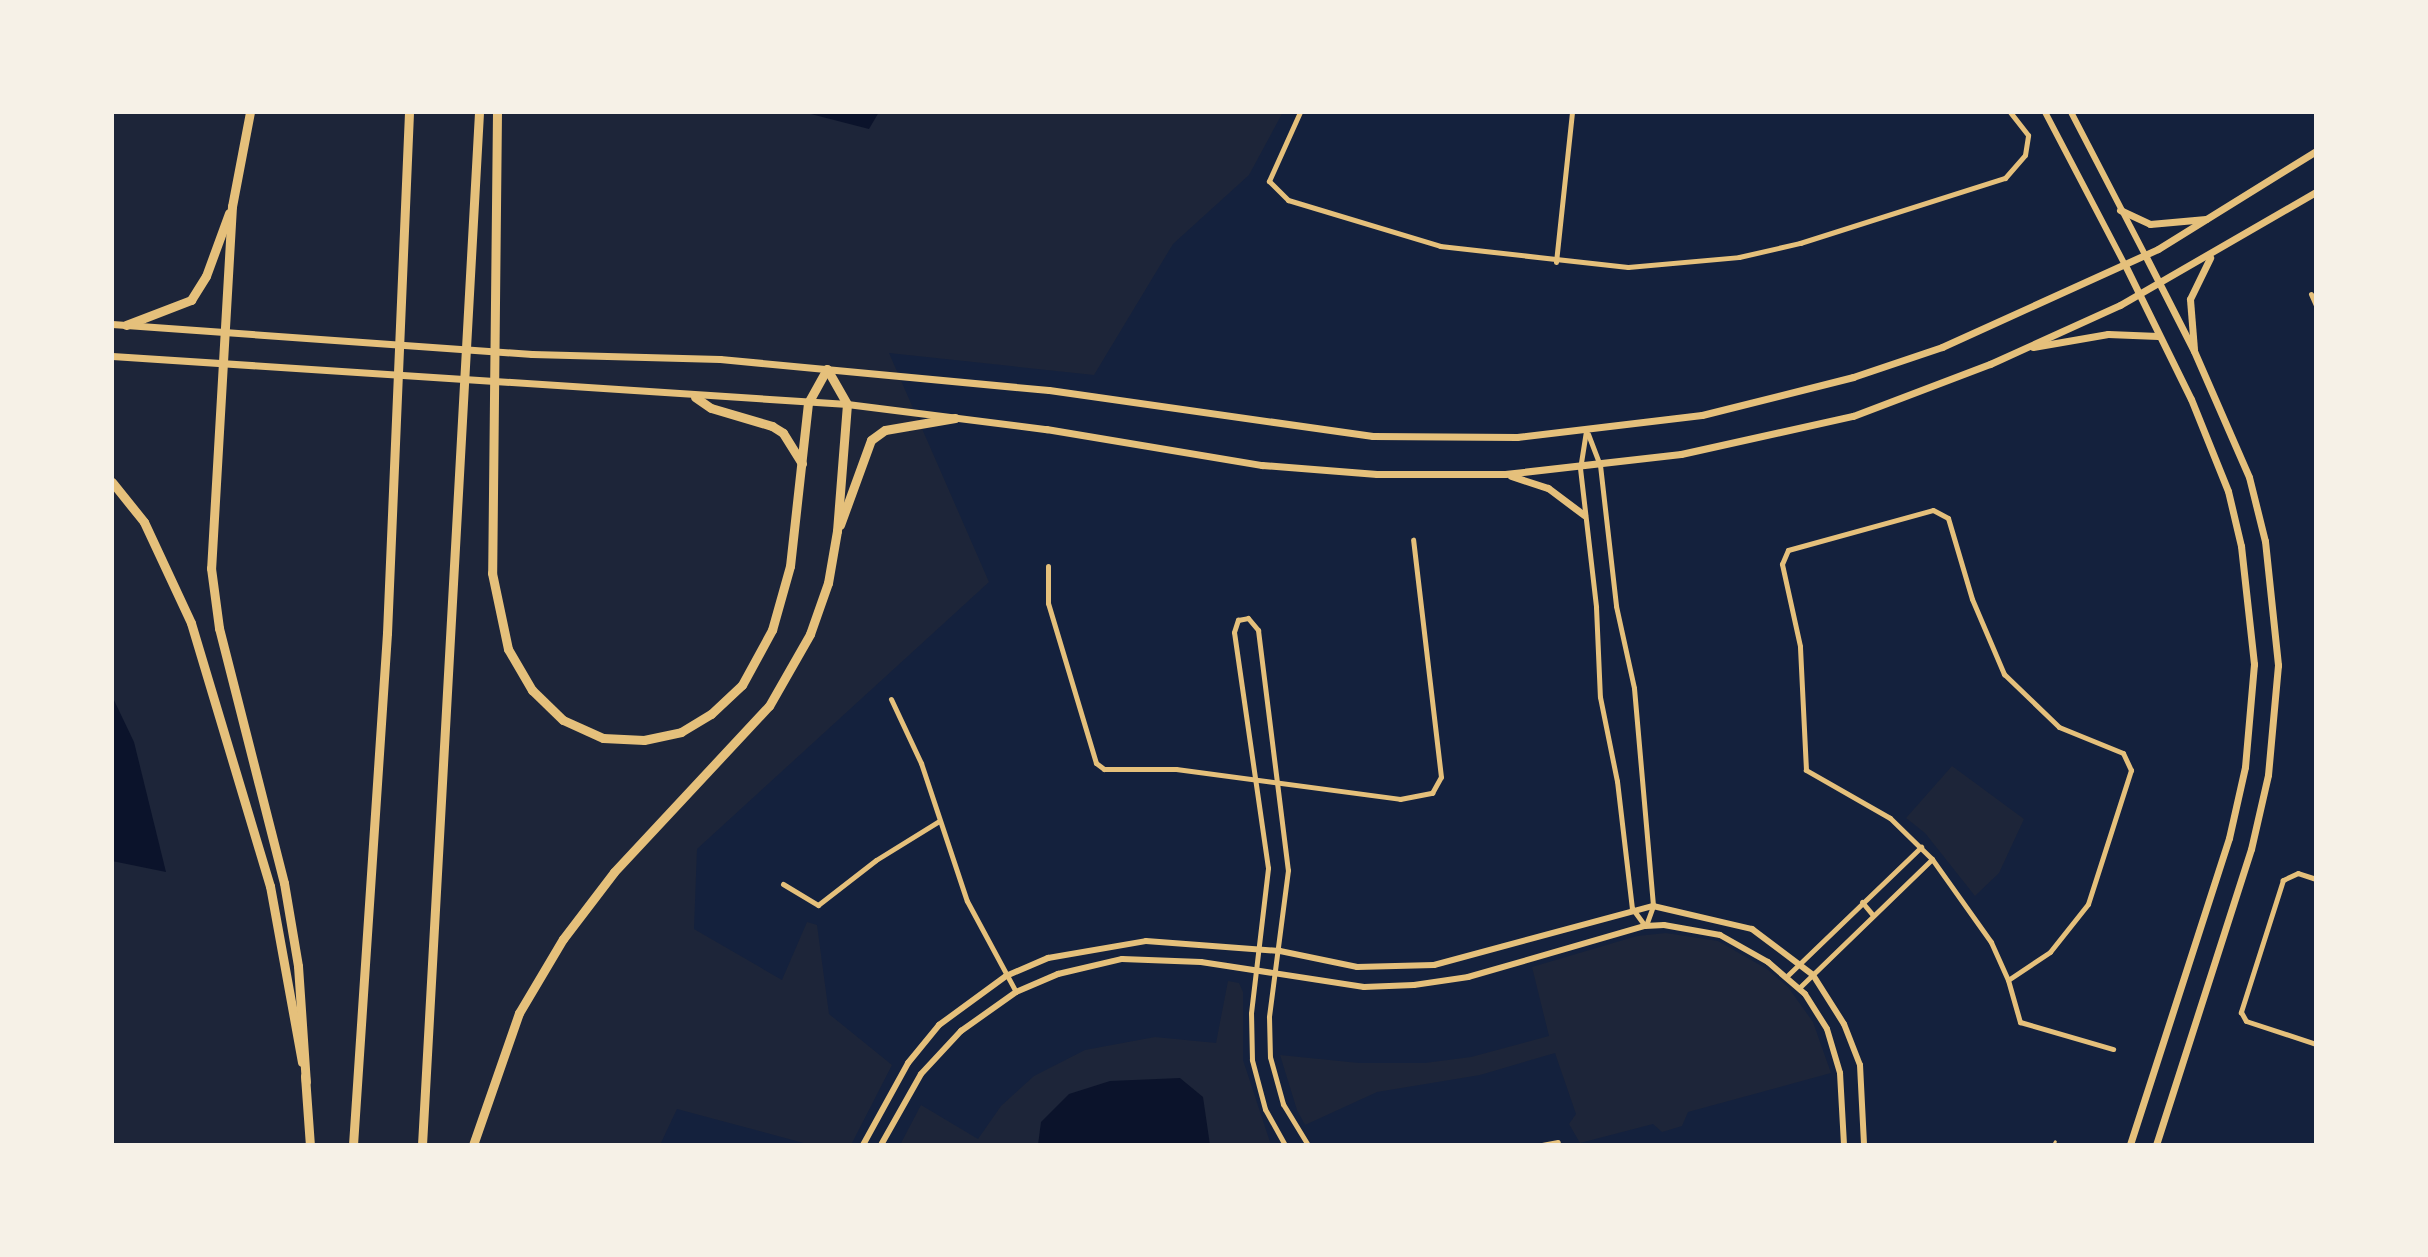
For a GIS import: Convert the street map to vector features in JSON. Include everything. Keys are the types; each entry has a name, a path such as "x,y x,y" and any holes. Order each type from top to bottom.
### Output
{"highway":[{"path":"250,112 232,206 211,568 219,628 284,883 300,980 310,1145"},
{"path":"353,1145 387,633 409,112"},
{"path":"422,1145 479,112"},
{"path":"497,112 492,573 508,649 532,690 563,720 603,738 644,740 681,732 711,714 742,685 772,630 790,566 808,403 827,369"},
{"path":"126,325 191,300 206,276 232,206"},
{"path":"473,1145 519,1013 563,939 614,872 769,706 791,672 828,583 837,531 847,404 827,369"},
{"path":"695,397 711,408 772,426 783,433 802,463"},
{"path":"837,531 871,440 885,430 955,418"},
{"path":"112,482 144,522 191,623 270,886 306,1082"}],"main road":[{"path":"112,324 532,354 720,359 1049,390 1373,436 1471,439 1586,431 1702,415 1853,377 1970,336 2145,255 2212,218 2316,151"},
{"path":"112,356 531,387 847,404 1262,465 1377,474 1505,474 1580,468 1756,440 1853,416 2022,349 2137,295 2210,257 2316,192"},
{"path":"2120,210 2159,225 2212,218"},
{"path":"2145,255 2194,351 2249,477 2265,541 2274,603 2277,688 2268,775 2251,849 2156,1145"},
{"path":"2194,351 2190,299 2210,257"},
{"path":"2125,265 2137,295 2191,399 2228,491 2241,546 2254,664 2245,767 2229,838 2130,1145"},
{"path":"2022,349 2108,334 2158,336"},
{"path":"1505,474 1548,488 1584,515"}],"street":[{"path":"1300,112 1269,181 1288,200 1440,246 1556,262 1628,267 1739,257 1800,243 2005,178 2025,155 2028,135 2010,112"},
{"path":"1556,262 1572,112"},
{"path":"2045,112 2125,265"},
{"path":"2071,112 2145,255"},
{"path":"2311,294 2316,305"},
{"path":"1586,431 1600,465 1616,606 1634,688 1653,906 1645,926"},
{"path":"1586,431 1580,468 1600,697 1617,781 1632,908 1645,926"},
{"path":"2008,980 2050,952 2088,904 2131,770 2123,753 2059,727 2004,674 1972,599 1948,518 1933,510 1788,550 1782,564 1800,646 1806,770 1890,818 1932,859 1970,907 2008,980 2020,1022 2113,1049"},
{"path":"1048,566 1048,603 1096,763 1104,769 1176,769 1400,799 1432,793 1441,777 1413,540"},
{"path":"1285,1145 1265,1109 1252,1060 1256,971 1268,868 1234,632 1238,620 1248,618 1258,630 1288,870 1280,951 1269,1017 1270,1057 1283,1104 1308,1145"},
{"path":"891,699 921,763 967,901 1016,992"},
{"path":"783,884 818,905 876,860 939,821"},
{"path":"1788,975 1921,847"},
{"path":"1800,987 1932,859"},
{"path":"2316,879 2298,873 2283,880 2241,1012 2246,1021 2316,1044"},
{"path":"1862,902 1873,915"},
{"path":"863,1145 908,1063 939,1025 1006,976 1048,958 1146,941 1280,951 1357,967 1434,965 1632,908 1653,906 1727,919 1752,929 1800,962 1813,975 1844,1024 1860,1065 1864,1145"},
{"path":"881,1145 921,1074 961,1031 1016,992 1058,974 1122,959 1201,962 1364,987 1475,976 1645,926 1720,935 1788,975 1800,987 1827,1029 1840,1073 1844,1145"},
{"path":"1470,957 1475,976"},
{"path":"1542,1145 1558,1142"}],"lane":[{"path":"2206,1145 2217,1145"}],"shaded area":[{"path":"112,112 1283,112 1249,175 1173,244 1094,375 889,353 989,582 697,849 694,929 782,980 807,922 817,925 829,1014 892,1065 851,1145 811,1145 677,1109 660,1145 112,1145"},
{"path":"803,112 879,112 869,129"},
{"path":"112,696 134,742 166,872 112,861"},
{"path":"1952,766 2024,819 1999,873 1975,896 1925,833 1906,818"},
{"path":"1666,933 1718,941 1767,969 1788,987 1813,1022 1831,1073 1688,1112 1682,1126 1662,1132 1653,1124 1580,1143 1569,1124 1576,1114 1555,1053 1480,1075 1377,1092 1305,1125 1297,1110 1280,1055 1359,1063 1425,1063 1471,1057 1549,1036 1532,967 1637,936"},
{"path":"1228,981 1239,983 1243,992 1243,1060 1271,1145 900,1145 921,1105 978,1139 1001,1106 1034,1076 1085,1050 1155,1037 1216,1043"},
{"path":"1180,1078 1203,1097 1210,1145 1038,1145 1041,1122 1069,1094 1110,1081"}]}
